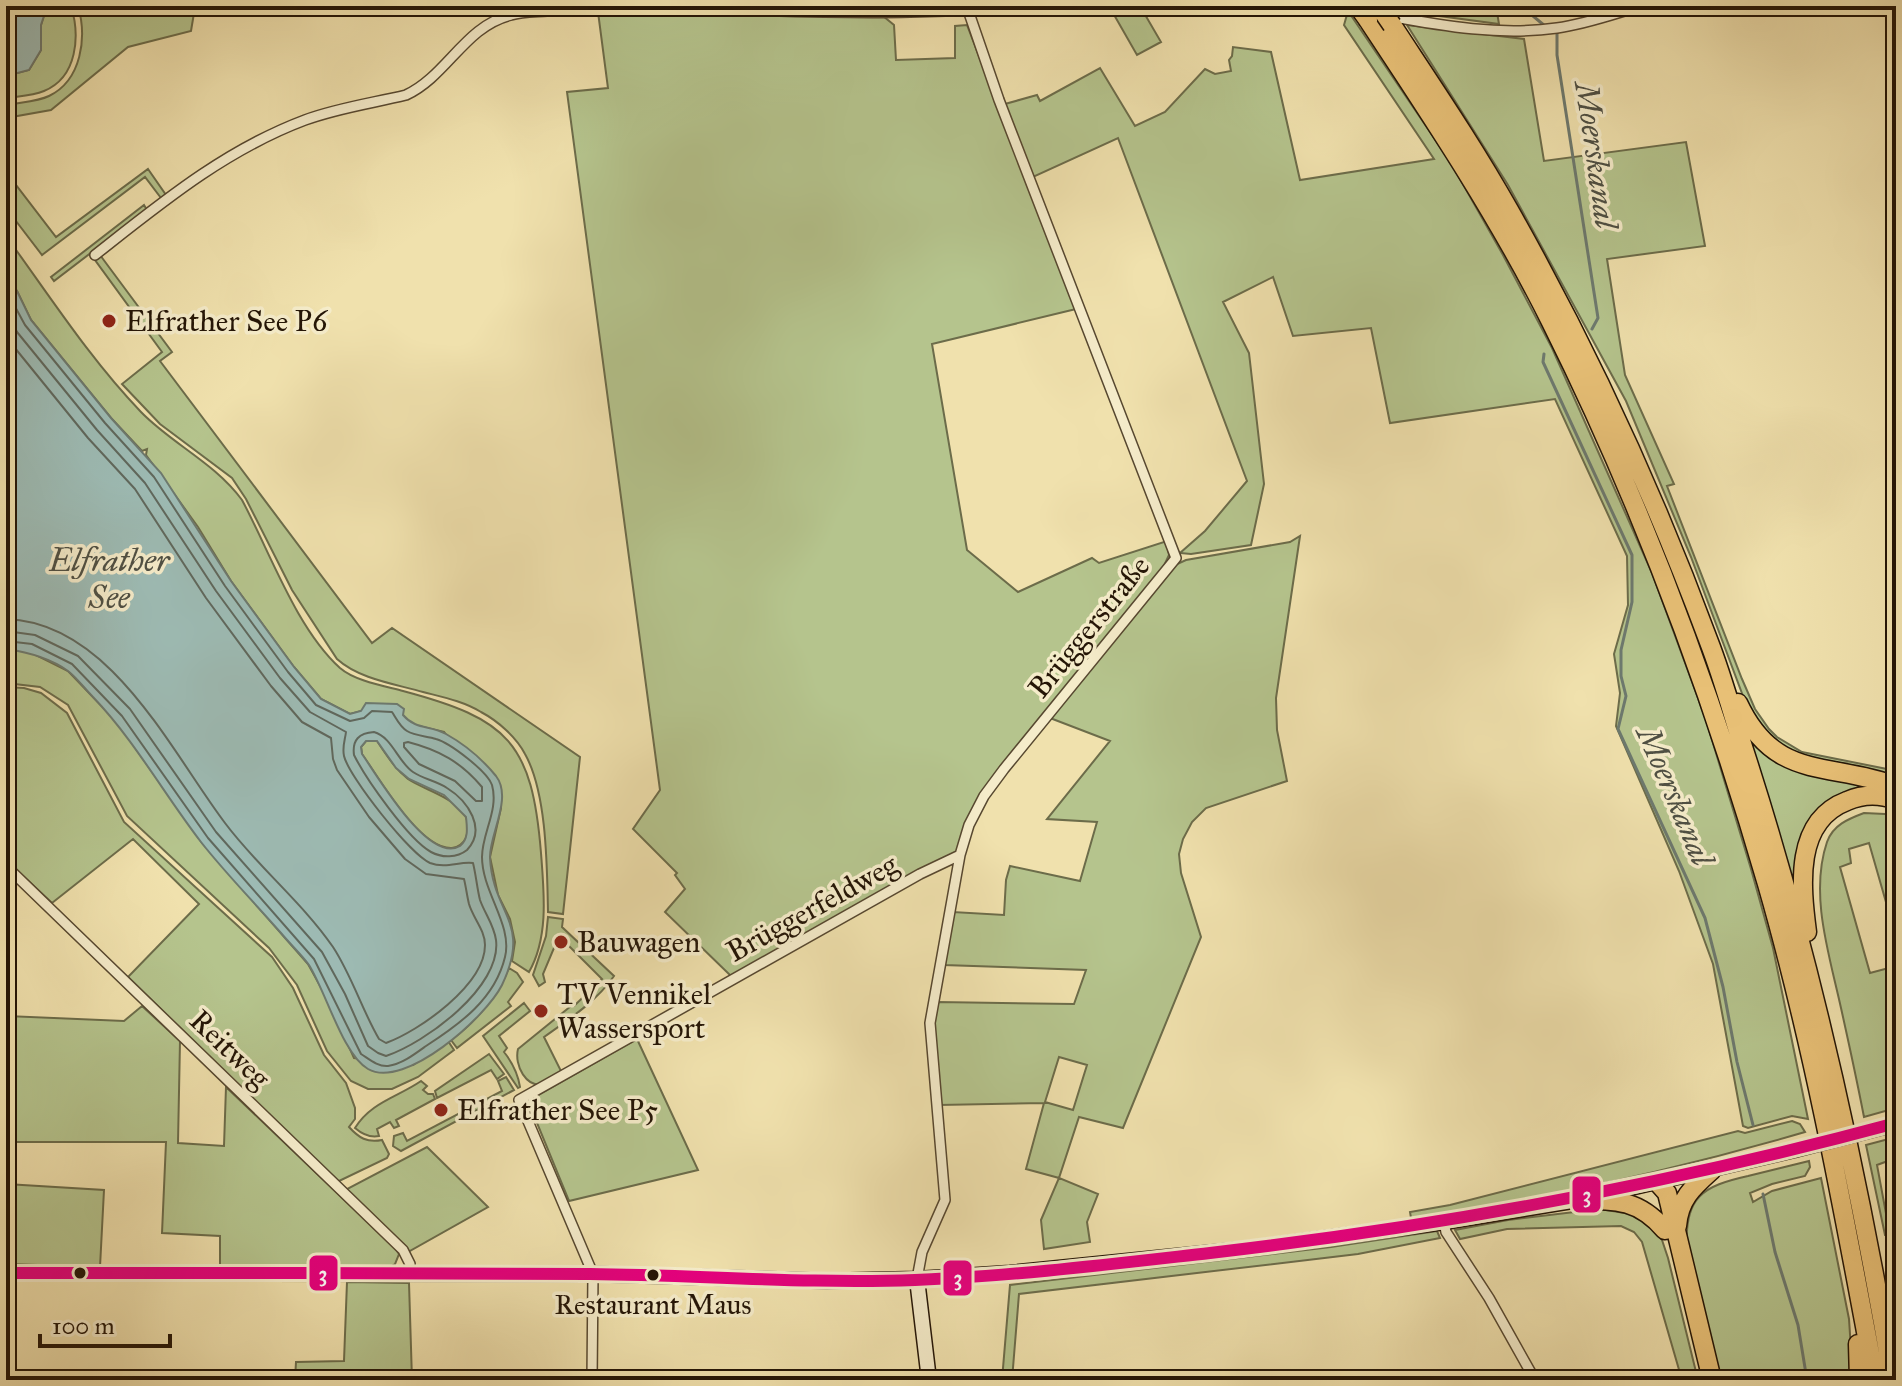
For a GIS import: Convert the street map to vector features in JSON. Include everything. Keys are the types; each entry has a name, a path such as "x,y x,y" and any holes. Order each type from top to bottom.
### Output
{"highway":[{"path":"1371,10 1392,25 1508,208 1565,313 1631,450 1710,644 1749,725 1782,756 1810,767 1896,786"},
{"path":"1371,10 1550,319 1648,533 1709,698 1768,888 1816,1078 1875,1380"},
{"path":"1710,644 1786,887 1873,1267 1893,1380"},
{"path":"1820,1025 1824,1006 1808,937 1803,893 1804,859 1809,839 1824,816 1842,803 1870,795 1896,800"},
{"path":"1671,1233 1683,1198 1712,1170"},
{"path":"1658,1183 1667,1193 1671,1233 1705,1380"},
{"path":"1578,1200 1628,1203 1643,1209 1671,1233 1712,1380"},
{"path":"1852,1254 1859,1380"}],"main road":[{"path":"6,1273 593,1274 770,1280 917,1279 1032,1271 1216,1253 1578,1200 1889,1125"},
{"path":"917,1279 929,1380"}],"street":[{"path":"95,255 188,182 235,154 303,121 419,89 471,37 491,23 511,15 598,8 837,12 1020,6"},
{"path":"1333,6 1446,26 1530,30 1582,24 1641,6"},
{"name":"Brüggerstraße","path":"917,1279 922,1252 945,1200 930,1023 960,855 969,825 984,796 1176,558 999,100 968,10"},
{"name":"Brüggerfeldweg","path":"593,1274 519,1100 920,874 960,855"},
{"name":"Reitweg","path":"6,866 403,1250 410,1264 410,1274"},
{"path":"1444,1222 1446,1232 1489,1298 1535,1380"},
{"path":"592,1380 593,1274"},
{"path":"6,1377 128,1380"}],"green space":[{"path":"47,6 71,6 75,42 70,66 55,85 44,91 6,98 6,76 29,70 41,50 41,25"},
{"path":"78,6 102,6 110,11 131,12 144,6 201,6 194,13 191,31 128,47 51,110 6,118 6,105 44,98 69,80 81,44"},
{"path":"1109,6 1140,6 1161,42 1137,55"},
{"path":"1392,6 1496,6 1499,24 1395,10"},
{"path":"1348,11 1451,163 1503,255 1552,348 1652,573 1706,720 1751,869 1773,948 1808,1119 1792,1116 1748,1128 1743,1126 1713,964 1679,871 1616,726 1620,693 1614,654 1628,605 1627,556 1555,399 1390,423 1371,328 1293,336 1273,277 1223,302 1249,353 1264,484 1251,545 1180,553 1205,531 1247,481 1118,138 1033,177 1005,104 1037,95 1040,101 1100,68 1135,126 1165,112 1205,69 1215,74 1231,71 1229,60 1233,47 1271,52 1300,180 1434,159 1344,25"},
{"path":"598,12 883,16 894,25 896,60 955,58 955,26 967,25 1076,309 932,344 967,550 1018,592 1092,558 1099,563 1167,541 1169,555 1162,570 981,793 957,853 731,976 665,912 685,889 675,875 677,873 633,829 660,790 567,92 608,88"},
{"path":"1407,25 1524,39 1544,161 1686,142 1705,246 1607,259 1625,375 1674,484 1667,486 1755,709 1777,737 1802,752 1896,771 1896,779 1810,760 1768,738 1746,704 1691,557 1626,401 1508,185"},
{"path":"148,169 166,195 161,198 145,177 42,255 6,208 6,172 56,237"},
{"path":"144,205 147,210 54,281 51,277"},
{"path":"6,236 122,392 153,423 219,475 242,500 297,611 324,651 340,668 362,680 439,701 468,713 490,725 508,741 521,760 530,785 541,853 542,929 540,944 529,972 512,961 515,942 510,919 498,895 490,857 501,808 444,732 410,724 403,715 361,711 350,714 321,699 231,581 198,527 146,455 147,449 142,451 111,418 31,320 6,276"},
{"path":"100,255 172,352 160,361 372,643 392,628 580,757 563,914 548,912 542,809 532,770 521,748 500,725 474,708 366,676 337,659 292,590 246,499 232,478 160,424 122,384 162,352 95,260"},
{"path":"1300,536 1276,698 1277,730 1287,781 1206,808 1192,822 1179,854 1181,873 1201,937 1123,1128 1079,1117 1059,1178 1026,1169 1044,1103 939,1105 934,1014 938,1002 1074,1004 1086,970 944,965 953,912 1004,915 1010,866 1080,881 1097,822 1047,819 1110,741 1050,718 1175,565 1186,560 1290,542","holes":["1059,1057 1087,1065 1073,1110 1045,1102"]},
{"path":"6,649 30,652 68,671 117,722 202,843 308,964 354,1058 413,1065 448,1041 454,1050 418,1077 392,1089 368,1089 351,1081 327,1051 297,985 269,948 127,816 68,705 40,687 6,683"},
{"path":"6,687 41,693 67,713 124,822 272,957 293,988 324,1055 346,1083 355,1108 355,1119 349,1127 364,1139 382,1140 389,1154 387,1158 337,1182 128,977 199,904 133,839 52,903 6,860"},
{"path":"1747,729 1755,737 1884,784 1827,809 1799,905"},
{"path":"366,741 377,741 408,779 459,807 468,826 462,844 452,848 440,846 414,825 362,754 361,747"},
{"path":"1864,813 1885,814 1896,819 1896,937 1869,843 1849,849 1851,863 1840,867 1870,973 1896,966 1896,1108 1864,1117 1823,926 1820,883 1827,842 1833,831"},
{"path":"548,917 563,919 562,927 614,976 591,1002 544,1037 562,1073 538,1085 523,1074 518,1062 518,1049 574,1006 602,979 559,936 543,974 545,982 539,986 533,975 546,936"},
{"path":"509,968 523,982 508,1002 511,1006 457,1048 451,1040 485,1008"},
{"path":"524,1003 530,1011 499,1036 507,1048 504,1052 516,1073 518,1088 483,1036"},
{"path":"142,1006 180,1041 178,1143 224,1146 226,1087 395,1248 399,1254 395,1264 390,1267 220,1267 220,1236 162,1233 166,1142 6,1142 7,1016 124,1021"},
{"path":"637,1039 698,1170 569,1201 528,1101"},
{"path":"489,1054 504,1074 497,1079 491,1070 437,1098 435,1091"},
{"path":"506,1077 514,1090 401,1151 393,1146 394,1136 403,1133 407,1141 502,1091 498,1081"},
{"path":"421,1081 427,1086 423,1090 433,1094 435,1099 396,1120 399,1126 394,1128 390,1122 377,1129 379,1136 366,1135 355,1128 377,1106"},
{"path":"1792,1121 1800,1124 1805,1132 1612,1182 1466,1211 1411,1218 1410,1212 1450,1205 1738,1131 1745,1133"},
{"path":"1896,1137 1896,1158 1877,1165 1890,1235 1885,1235 1866,1145"},
{"path":"427,1147 488,1207 408,1252 347,1189"},
{"path":"1809,1161 1810,1167 1805,1176 1750,1193 1753,1202 1772,1191 1821,1178 1849,1319 1853,1380 1717,1380 1687,1247 1689,1216 1693,1205 1700,1196 1719,1184"},
{"path":"1059,1178 1098,1194 1087,1222 1090,1242 1044,1249 1041,1220"},
{"path":"6,1184 104,1190 100,1267 6,1264"},
{"path":"1600,1209 1637,1215 1661,1237 1698,1380 1682,1380 1642,1242 1634,1232 1621,1226 1507,1229 1460,1239 1455,1230"},
{"path":"1437,1231 1440,1238 1358,1254 1019,1294 1012,1380 1002,1380 1010,1285 1331,1247"},
{"path":"347,1282 409,1283 412,1380 295,1380 296,1362 344,1361"}],"water":[{"path":"6,6 47,7 41,25 41,50 29,70 6,76"},
{"name":"Elfrather See","path":"6,276 31,320 111,418 161,473 231,581 321,699 350,714 361,711 366,703 397,704 404,709 403,715 408,720 453,738 496,776 502,795 490,858 497,893 512,932 513,947 502,985 493,999 462,1031 422,1060 384,1073 368,1069 359,1062 343,1037 309,965 220,866 108,714 61,666 38,656 6,649","holes":["366,741 377,741 396,768 409,779 444,795 466,817 466,836 460,846 448,848 434,843 405,815 362,754 361,747"]}],"waterway":[{"name":"Moerskanal","path":"1521,6 1545,26"},
{"name":"Moerskanal","path":"1557,32 1557,55 1598,318 1592,329"},
{"name":"Moerskanal","path":"1544,354 1543,362 1632,555 1632,602 1621,650 1621,676 1626,696 1618,729 1705,918 1753,1125"},
{"name":"Moerskanal","path":"1763,1194 1775,1252 1798,1325 1807,1380"}],"transit line":[{"name":"3","path":"6,1273 590,1274 834,1281 989,1276 1210,1253 1469,1216 1641,1184 1896,1123"}],"place":[{"name":"Elfrather See P6","path":"109,321"},
{"name":"Bauwagen","path":"561,942"},
{"name":"TV Vennikel Wassersport","path":"541,1011"},
{"name":"Elfrather See P5","path":"441,1110"},
{"name":"Restaurant Maus","path":"653,1275"}]}
